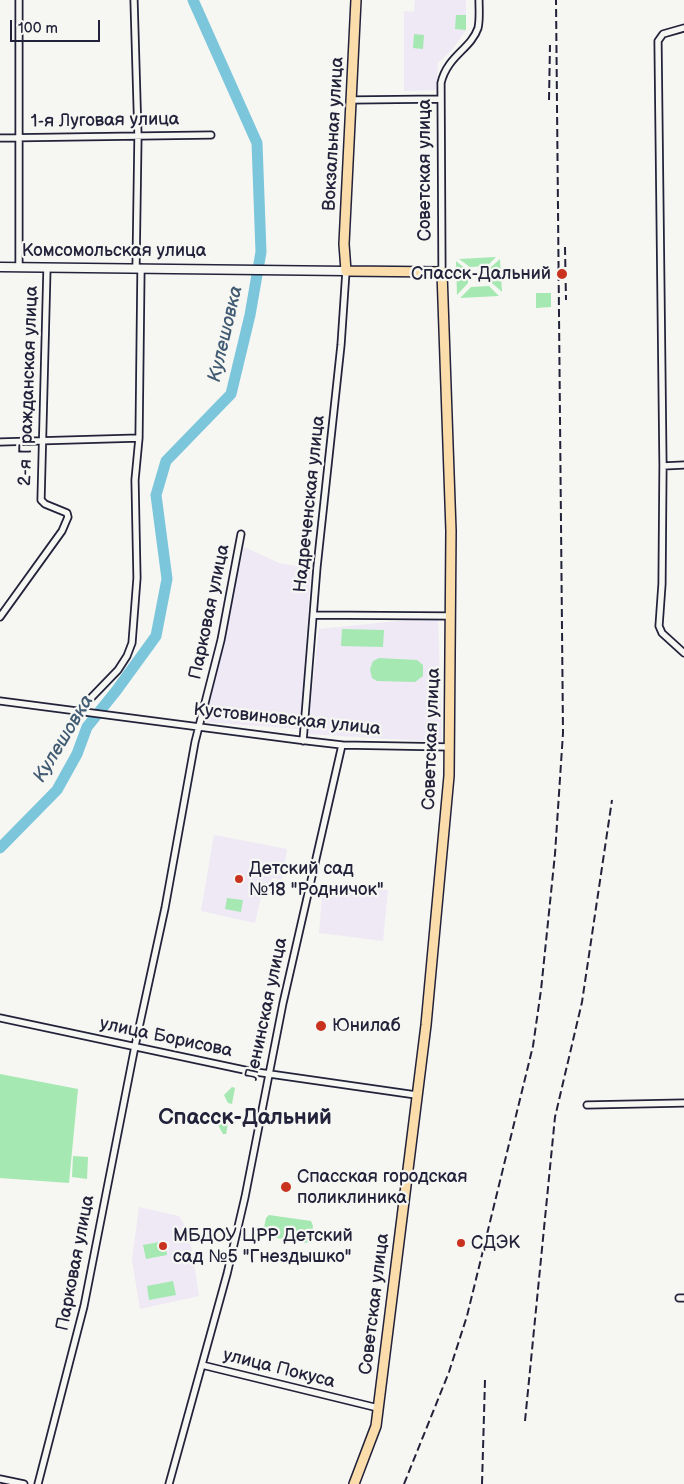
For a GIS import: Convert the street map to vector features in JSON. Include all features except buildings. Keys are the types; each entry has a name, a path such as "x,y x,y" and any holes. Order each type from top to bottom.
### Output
{"main road":[{"name":"Вокзальная улица","path":"346,271 344,244 356,0"},
{"name":"Комсомольская улица","path":"0,267 228,268 346,271"},
{"path":"346,271 442,272"},
{"name":"Советская улица","path":"354,1484 371,1442 378,1408 426,1025 450,747 450,531 442,272"}],"street":[{"name":"2-я Гражданская улица","path":"19,0 19,267"},
{"path":"89,700 118,670 131,647 136,578 136,480 139,438 139,268 134,0"},
{"name":"Советская улица","path":"442,272 441,99 443,73 450,61 469,42 478,28 479,0"},
{"path":"684,28 663,34 658,41 663,466 662,584 659,626 662,633 684,652"},
{"path":"352,100 441,99"},
{"name":"1-я Луговая улица","path":"0,138 211,135"},
{"name":"2-я Гражданская улица","path":"0,617 67,522 67,513 45,504 41,500 47,268"},
{"name":"Надреченская улица","path":"302,740 340,355 346,271"},
{"path":"0,442 139,438"},
{"path":"663,466 684,465"},
{"name":"Парковая улица","path":"38,1484 72,1358 135,1046 166,908 199,726 220,640 242,534"},
{"path":"314,615 450,616"},
{"name":"Кустовиновская улица","path":"0,701 342,745 450,747"},
{"name":"Ленинская улица","path":"169,1484 227,1274 245,1197 268,1073 342,745"},
{"name":"улица Борисова","path":"0,1018 249,1071 416,1095"},
{"path":"587,1105 684,1103"},
{"name":"улица Покуса","path":"202,1365 378,1408"},
{"path":"0,1479 24,1484"}],"shaded area":[{"path":"415,0 466,0 466,30 452,50 438,63 437,90 404,91 404,11 414,12"},
{"path":"244,547 279,563 311,569 300,729 205,722"},
{"path":"438,617 442,742 307,734 319,629"},
{"name":"Детский сад №18 \"Родничок\"","path":"214,835 287,849 282,880 272,878 268,894 262,893 255,923 201,911"},
{"path":"323,885 388,890 383,941 319,933"},
{"name":"МБДОУ ЦРР Детский сад №5 \"Гнездышко\"","path":"139,1207 179,1216 189,1232 199,1296 140,1309 132,1260"}],"green space":[{"path":"456,15 466,15 466,30 455,29"},
{"path":"414,34 424,35 423,49 413,48"},
{"path":"496,257 487,266 470,267 459,259"},
{"path":"500,259 502,292 492,283 490,268"},
{"path":"456,261 467,270 468,283 457,295"},
{"path":"489,286 499,296 460,298 471,287"},
{"path":"536,293 551,293 551,307 536,308"},
{"path":"342,629 384,630 383,647 341,646"},
{"path":"379,658 417,660 423,665 423,676 415,682 377,681 372,678 370,669 373,661"},
{"path":"227,898 243,900 241,912 225,909"},
{"path":"0,1074 78,1089 69,1183 0,1178"},
{"path":"232,1087 235,1088 232,1104 228,1103 224,1095"},
{"path":"225,1117 229,1118 226,1134 223,1134 218,1125"},
{"path":"73,1156 88,1157 87,1179 72,1177"},
{"path":"269,1215 311,1221 313,1226 311,1240 306,1243 265,1236 263,1232 266,1218"},
{"path":"165,1241 167,1255 146,1259 143,1245"},
{"path":"173,1281 176,1295 149,1300 147,1286"}],"waterway":[{"name":"Кулешовка","path":"0,848 57,790 77,754 87,727 156,636 167,579 156,495 166,461 231,394 250,315 261,252 257,143 193,0"}],"railway":[{"path":"404,1484 449,1372 467,1316 533,1046 541,990 555,854 563,733 556,0"},
{"path":"549,100 550,45"},
{"path":"565,247 566,300"},
{"path":"525,1421 555,1117 582,1002 612,800"},
{"path":"482,1484 485,1380"}],"place":[{"name":"Спасск-Дальний","path":"562,274"},
{"name":"Детский сад №18 \"Родничок\"","path":"239,879"},
{"name":"Юнилаб","path":"321,1026"},
{"name":"Спасская городская поликлиника","path":"286,1187"},
{"name":"СДЭК","path":"461,1243"},
{"name":"МБДОУ ЦРР Детский сад №5 \"Гнездышко\"","path":"163,1246"}],"district":[{"name":"Спасск-Дальний","path":"245,1118"}]}
